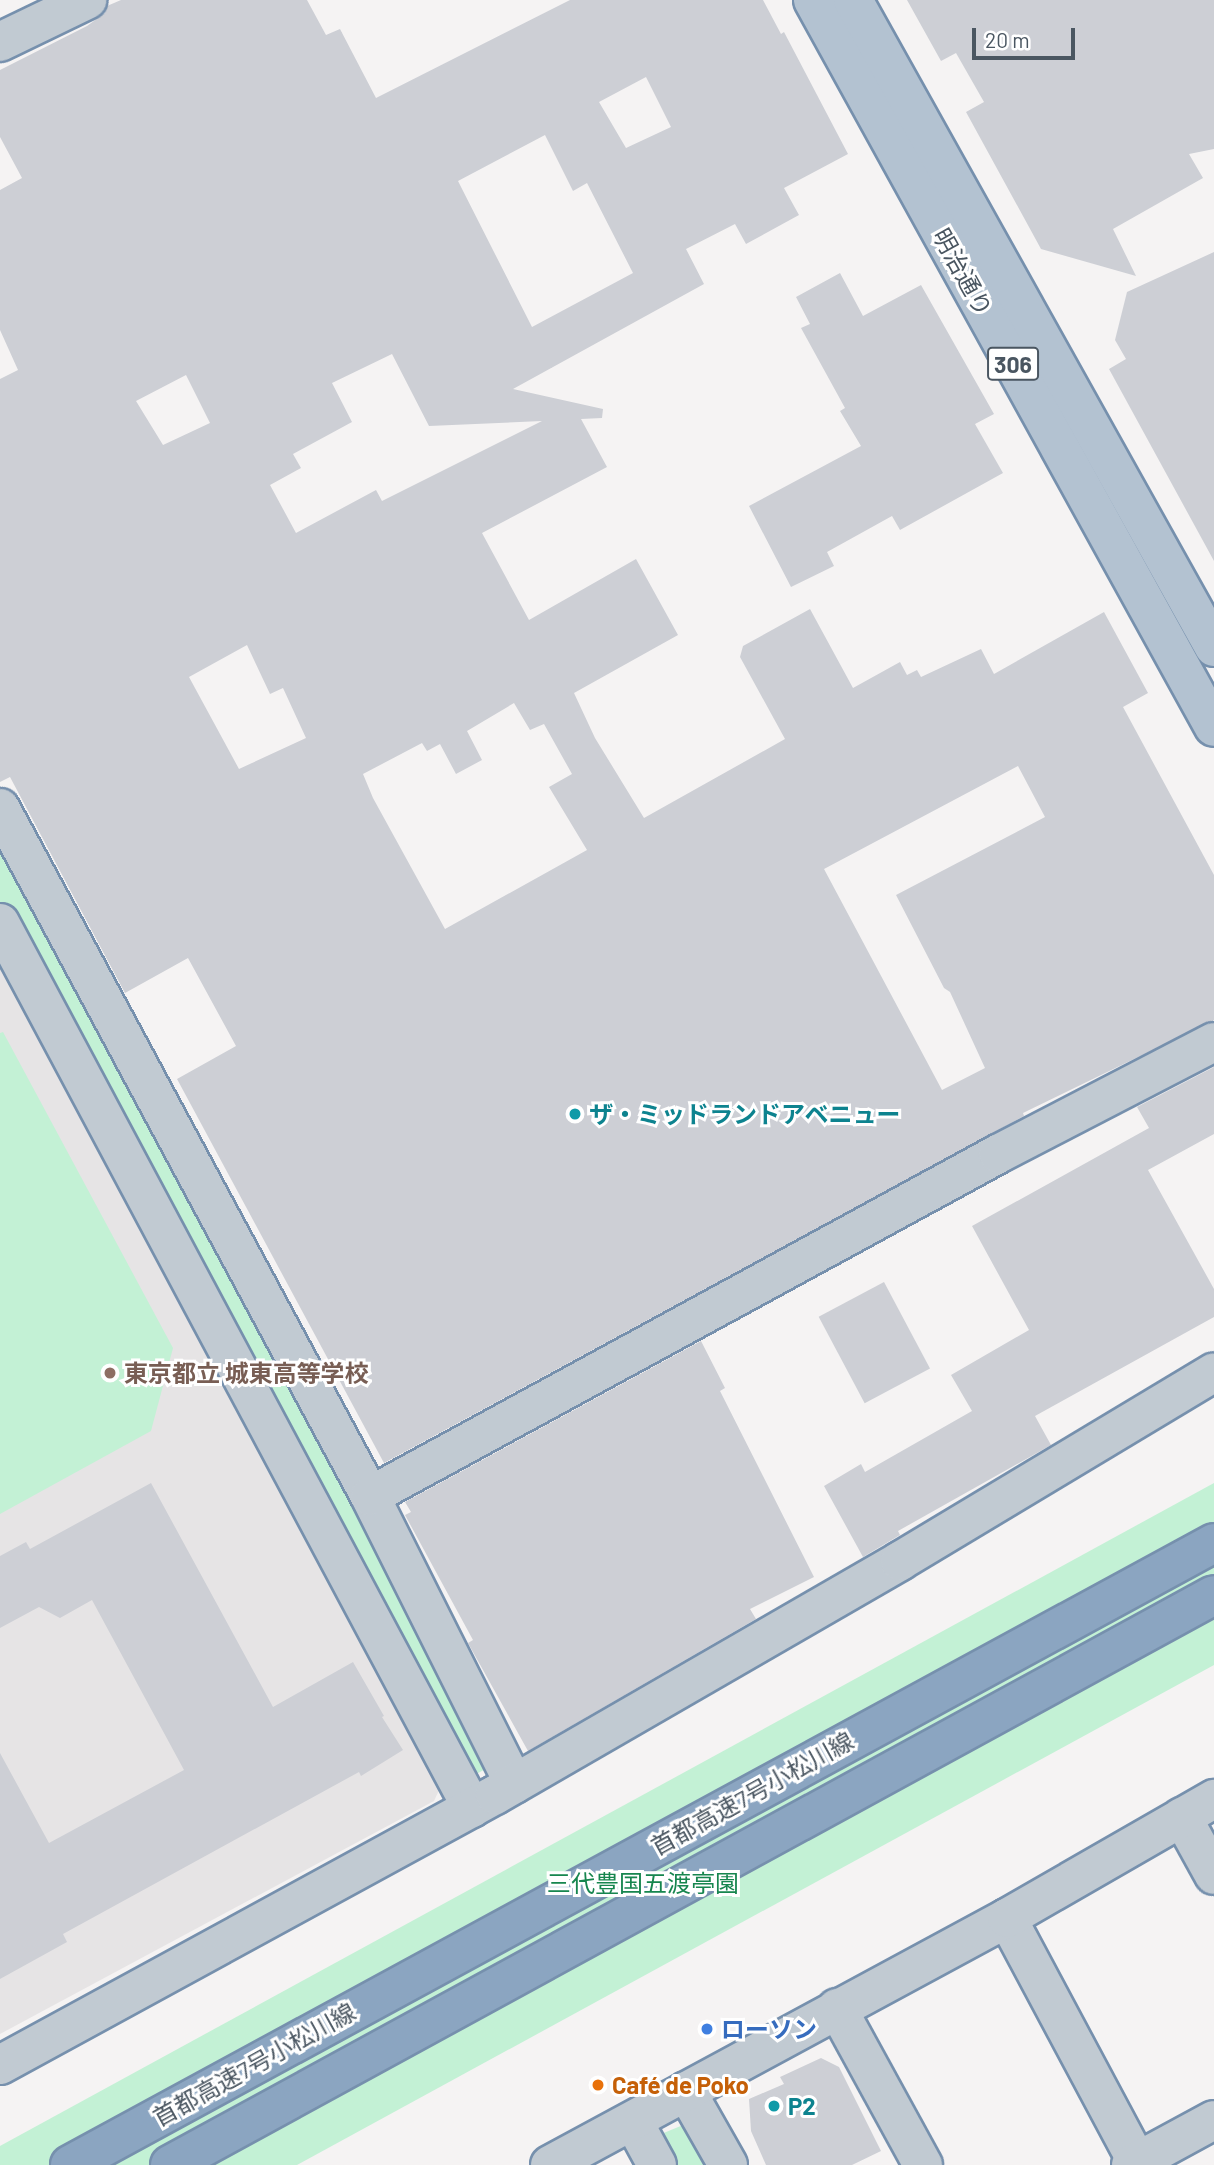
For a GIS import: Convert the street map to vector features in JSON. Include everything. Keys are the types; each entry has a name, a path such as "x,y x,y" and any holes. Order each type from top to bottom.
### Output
{"highway":[{"name":"首都高速7号小松川線","path":"70,2165 1214,1543"},
{"name":"首都高速7号小松川線","path":"170,2165 1214,1595"}],"main road":[{"name":"明治通り","path":"813,0 1214,727"},
{"name":"明治通り","path":"853,0 1214,648"}],"street":[{"path":"0,42 87,0"},
{"path":"0,808 370,1496 514,1784"},
{"path":"0,923 472,1808"},
{"path":"370,1496 986,1161 1214,1042"},
{"path":"0,2065 472,1808 900,1562 1214,1372"},
{"path":"550,2165 1007,1917 1198,1808 1214,1875"},
{"path":"1007,1917 1136,2164 1214,2120"},
{"path":"837,2008 923,2165"},
{"path":"686,2091 727,2165"},
{"path":"633,2121 657,2165"}],"shaded area":[{"name":"東京都立 城東高等学校","path":"0,960 441,1786 434,1801 0,2034"}],"green space":[{"path":"0,823 495,1764 465,1780 0,910"},
{"path":"3,1032 173,1348 151,1431 0,1514 0,1033"},
{"name":"三代豊国五渡亭園","path":"1214,1483 1214,1665 297,2165 0,2165 0,2146"},
{"path":"688,2123 711,2165 664,2165 649,2139"}],"building":[{"path":"121,0 307,0 326,35 340,29 376,98 570,0 763,0 781,34 784,32 848,154 784,188 799,215 746,244 735,224 686,249 704,284 513,389 603,409 602,418 581,419 607,467 482,533 529,620 636,559 678,635 574,693 595,738 644,818 785,739 740,657 743,646 810,609 853,688 900,662 907,675 917,670 921,677 981,649 994,674 1104,612 1148,693 1123,707 1214,875 1214,1020 1023,1113 1024,1116 384,1463 177,1079 236,1046 188,958 125,993 10,777 0,782 0,379 18,370 0,330 0,190 22,178 0,137 0,70 87,26 105,13 107,6","holes":["646,77 671,127 626,148 599,102","545,135 573,191 587,183 633,273 532,327 458,181","392,354 429,426 542,421 382,501 376,490 296,533 270,485 301,468 293,454 352,422 332,383","186,375 210,423 163,445 136,401","247,645 270,694 283,688 306,738 239,769 189,677","514,703 530,730 544,724 572,774 549,787 587,850 445,929 373,798 363,774 422,743 427,751 440,744 456,774 482,760 467,731","1018,766 1045,817 896,895 944,988 950,992 985,1068 942,1090 824,869"]},
{"path":"907,0 1214,0 1214,149 1189,154 1203,178 1113,229 1136,276 1041,249 966,112 984,102 956,53 941,61"},
{"path":"1214,252 1214,561 1109,369 1126,359 1115,340 1127,292"},
{"path":"840,273 863,316 921,285 994,414 975,424 1003,473 900,530 892,516 827,552 834,566 791,587 749,506 861,446 840,411 845,408 801,328 810,324 796,297"},
{"path":"1214,1067 1214,1134 1148,1170 1214,1289 1214,1317 1035,1416 1051,1445 898,1531 900,1535 863,1557 824,1486 861,1464 865,1472 972,1411 951,1375 1029,1330 972,1226 1149,1128 1137,1107"},
{"path":"884,1282 930,1369 865,1403 819,1317"},
{"path":"701,1341 725,1388 720,1391 814,1577 750,1609 756,1619 528,1751 468,1643 473,1640 405,1515 411,1512 405,1502"},
{"path":"151,1483 273,1707 353,1662 403,1750 361,1776 359,1772 63,1934 67,1942 0,1979 0,1753 49,1843 184,1770 92,1600 60,1618 39,1607 0,1628 0,1556 26,1542 30,1549"},
{"name":"P2","path":"821,2058 839,2067 881,2151 852,2165 766,2165 751,2131 749,2099 784,2084 780,2077"}],"place":[{"name":"ザ・ミッドランドアベニュー","path":"575,1114"},
{"name":"東京都立 城東高等学校","path":"110,1373"},
{"name":"ローソン","path":"707,2029"},
{"name":"Café de Poko","path":"598,2085"},
{"name":"P2","path":"774,2106"}]}
